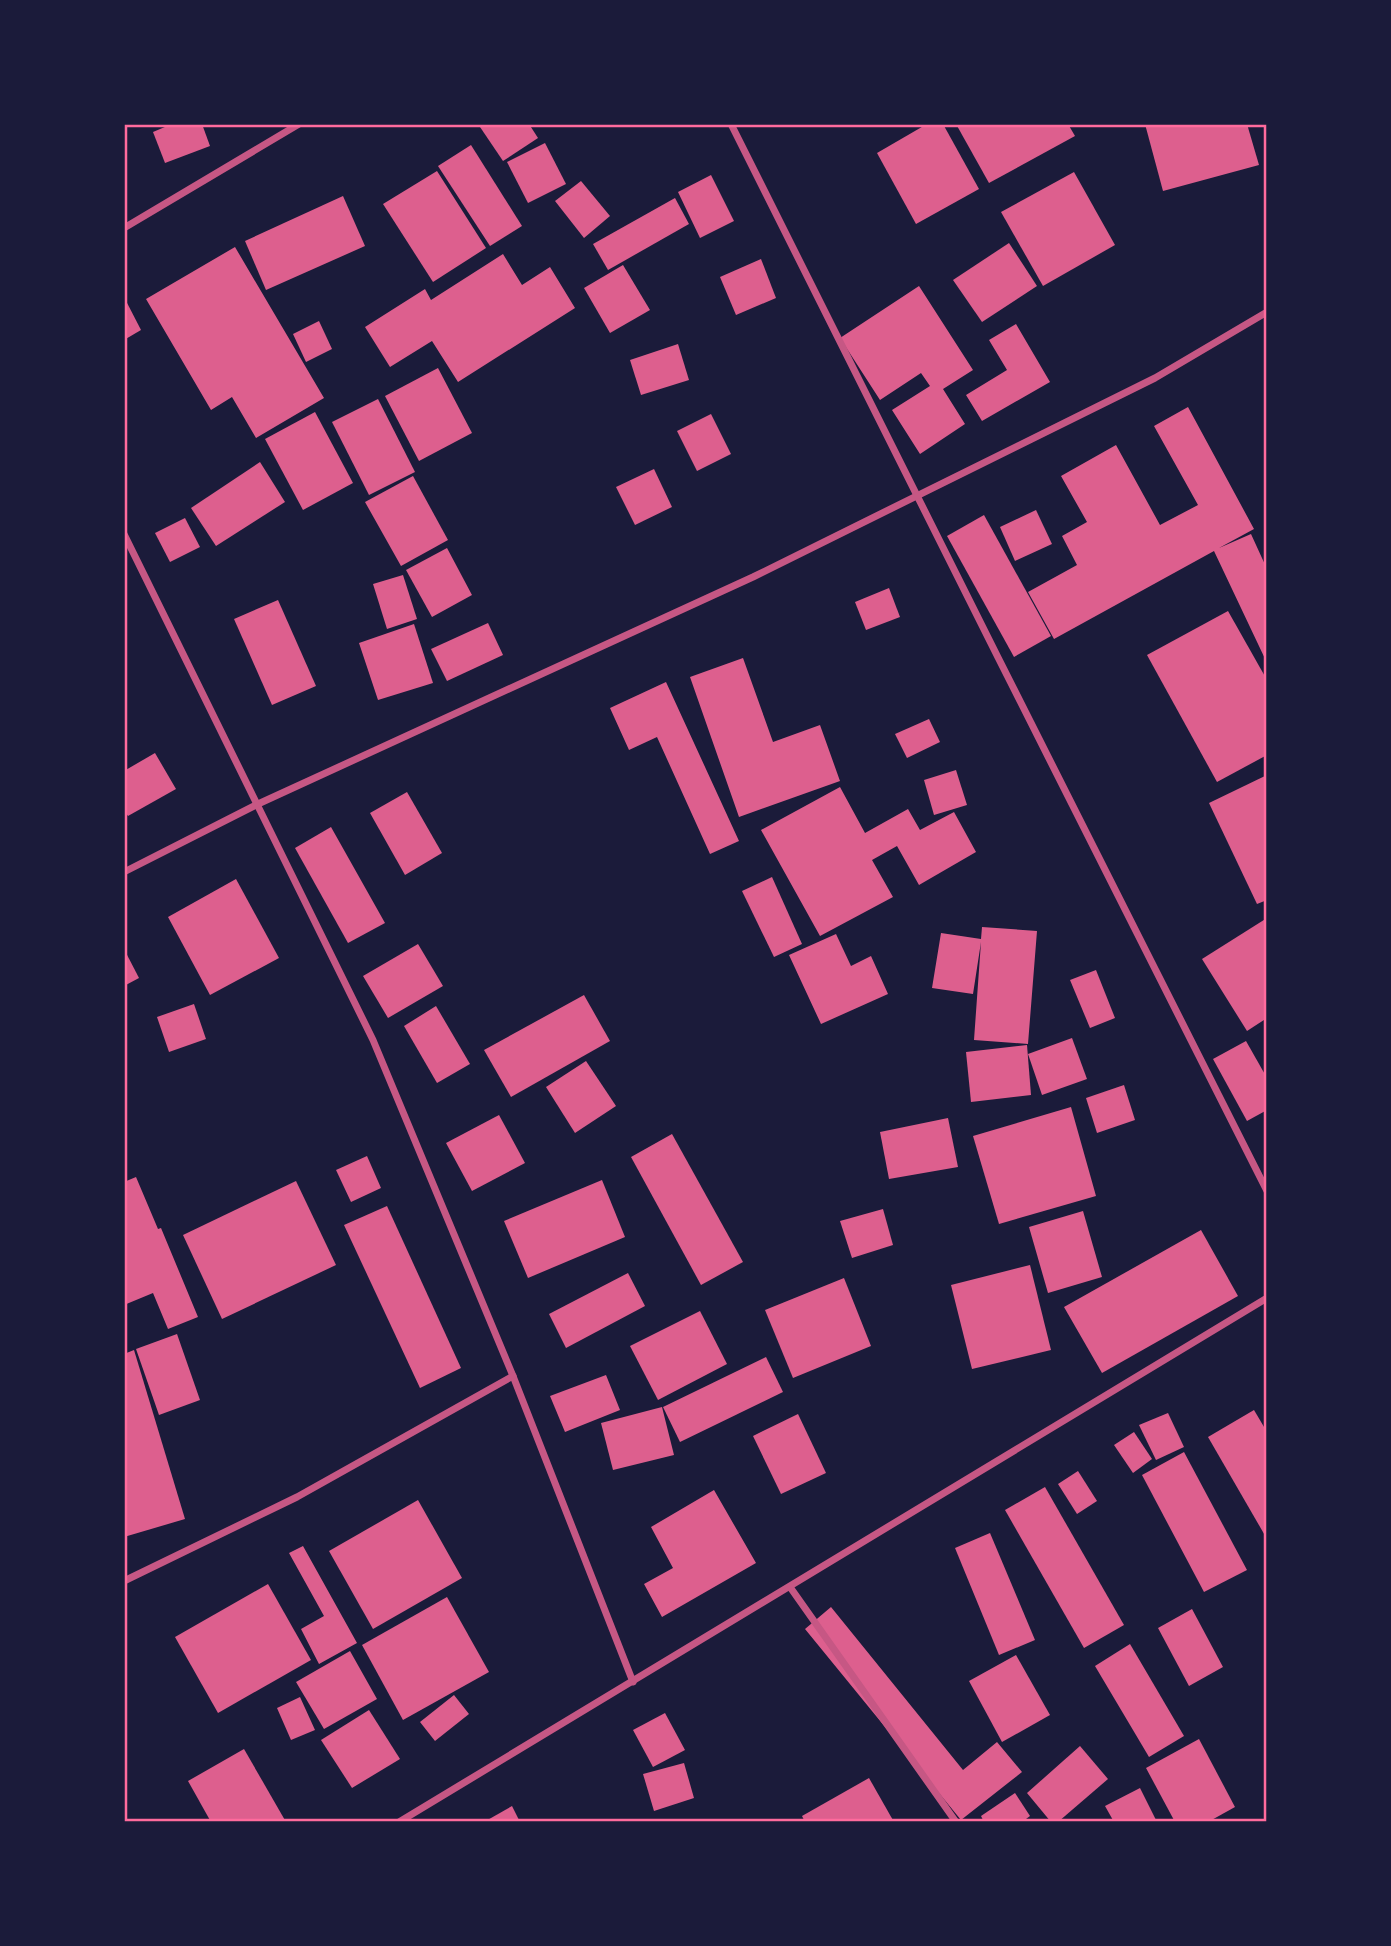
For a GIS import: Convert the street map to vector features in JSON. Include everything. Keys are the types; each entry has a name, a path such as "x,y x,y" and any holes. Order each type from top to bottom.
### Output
{"street":[{"path":"124,228 299,124"},
{"path":"731,124 1141,945 1267,1191"},
{"path":"124,872 258,804 753,577 1155,378 1267,312"},
{"path":"124,534 373,1040 513,1376 633,1682"},
{"path":"399,1822 1267,1298"},
{"path":"124,1581 298,1497 513,1376"},
{"path":"790,1587 956,1822"}],"building":[{"path":"172,124 202,124 210,146 165,163 153,132"},
{"path":"478,124 529,124 538,138 503,161"},
{"path":"927,124 943,124 979,189 916,224 877,153"},
{"path":"956,124 1068,124 1075,136 989,183"},
{"path":"1145,124 1247,124 1259,165 1163,191"},
{"path":"545,143 566,184 528,203 507,162"},
{"path":"471,145 522,226 490,246 438,166"},
{"path":"437,171 486,248 433,282 383,204"},
{"path":"1074,172 1115,245 1043,286 1001,212"},
{"path":"711,175 734,221 700,238 678,192"},
{"path":"581,181 610,216 584,238 555,201"},
{"path":"343,196 365,246 266,290 245,241"},
{"path":"675,198 689,224 608,270 593,244"},
{"path":"1009,243 1037,286 982,322 953,280"},
{"path":"235,247 324,398 256,438 232,397 211,410 146,299"},
{"path":"503,254 522,285 550,267 575,308 458,382 432,341 390,367 365,327 425,289 431,300"},
{"path":"761,259 776,298 736,315 720,277"},
{"path":"623,265 650,310 610,333 584,288"},
{"path":"919,286 973,370 943,389 965,424 920,454 892,410 930,386 921,373 880,400 840,338"},
{"path":"124,297 141,330 124,340"},
{"path":"319,321 332,349 306,362 293,334"},
{"path":"1016,324 1050,382 982,421 966,395 1007,370 989,340"},
{"path":"678,344 689,380 641,395 630,360"},
{"path":"438,368 472,433 419,461 385,396"},
{"path":"378,399 415,472 369,495 332,422"},
{"path":"1188,407 1254,529 1219,548 1251,534 1267,569 1267,663 1214,551 1054,639 1028,592 1077,565 1062,536 1087,522 1061,476 1116,445 1160,525 1198,505 1154,426"},
{"path":"315,412 353,483 303,510 265,439"},
{"path":"711,414 731,454 697,471 677,431"},
{"path":"260,462 285,502 216,546 191,508"},
{"path":"654,469 672,507 635,525 616,487"},
{"path":"413,476 448,540 401,566 365,502"},
{"path":"1036,510 1052,544 1015,561 1000,527"},
{"path":"984,515 1051,636 1014,657 947,536"},
{"path":"185,518 200,547 170,562 155,533"},
{"path":"447,548 472,595 432,617 406,570"},
{"path":"403,575 417,619 387,629 373,584"},
{"path":"889,588 900,617 866,630 855,602"},
{"path":"278,600 316,686 272,705 234,619"},
{"path":"1228,611 1267,680 1267,755 1217,782 1147,655"},
{"path":"488,623 503,655 447,681 431,649"},
{"path":"414,624 433,683 378,700 359,643"},
{"path":"743,658 773,742 820,725 840,781 739,817 690,677"},
{"path":"666,682 739,841 710,854 657,737 629,750 610,708"},
{"path":"929,719 940,742 907,758 895,734"},
{"path":"155,753 176,789 128,816 124,810 124,771"},
{"path":"956,770 967,805 934,815 924,780"},
{"path":"1267,775 1267,900 1257,904 1209,803"},
{"path":"840,787 865,833 908,809 920,830 954,812 976,852 919,885 897,846 872,860 893,897 820,936 761,830"},
{"path":"407,792 442,853 405,875 370,813"},
{"path":"331,827 385,923 348,943 295,848"},
{"path":"772,877 802,944 774,957 742,891"},
{"path":"236,879 279,958 210,995 168,917"},
{"path":"1267,918 1267,1018 1247,1031 1202,959"},
{"path":"982,927 1037,931 1028,1044 974,1040 981,942 973,994 932,988 941,933 981,939"},
{"path":"836,934 851,966 871,956 888,994 821,1024 789,955"},
{"path":"418,944 443,986 388,1018 363,976"},
{"path":"124,949 139,978 124,986"},
{"path":"1096,970 1115,1018 1090,1028 1070,980"},
{"path":"584,995 610,1041 511,1097 484,1050"},
{"path":"194,1004 206,1039 169,1052 157,1017"},
{"path":"436,1006 470,1064 437,1083 404,1026"},
{"path":"1072,1038 1087,1079 1042,1095 1028,1054"},
{"path":"1246,1041 1267,1078 1267,1110 1247,1121 1213,1059"},
{"path":"1027,1045 1031,1095 971,1102 966,1052"},
{"path":"586,1061 616,1106 575,1133 546,1087"},
{"path":"1124,1085 1135,1120 1097,1133 1086,1098"},
{"path":"1071,1107 1096,1196 999,1224 973,1136"},
{"path":"499,1115 525,1163 472,1191 446,1143"},
{"path":"948,1118 958,1167 889,1179 880,1132"},
{"path":"672,1134 743,1262 701,1285 631,1157"},
{"path":"367,1156 381,1188 351,1202 336,1170"},
{"path":"136,1177 158,1229 161,1228 198,1317 168,1329 153,1293 124,1305 124,1182"},
{"path":"602,1180 625,1237 528,1278 504,1221"},
{"path":"296,1181 336,1265 222,1319 183,1235"},
{"path":"387,1206 461,1368 420,1388 344,1225"},
{"path":"883,1209 893,1245 852,1258 840,1221"},
{"path":"1083,1211 1102,1277 1048,1293 1029,1227"},
{"path":"1201,1230 1238,1296 1102,1373 1064,1307"},
{"path":"1030,1265 1051,1350 972,1369 951,1285"},
{"path":"628,1273 645,1306 566,1348 549,1314"},
{"path":"844,1278 871,1346 793,1378 765,1310"},
{"path":"700,1311 727,1364 658,1400 630,1346"},
{"path":"177,1334 200,1400 159,1415 136,1349"},
{"path":"134,1350 185,1519 124,1537 124,1354"},
{"path":"766,1357 783,1392 680,1442 663,1407"},
{"path":"606,1375 620,1410 565,1432 550,1396"},
{"path":"662,1407 674,1455 613,1470 601,1423"},
{"path":"1254,1410 1267,1432 1267,1539 1208,1437"},
{"path":"1168,1413 1184,1447 1156,1460 1139,1425"},
{"path":"798,1414 826,1473 781,1494 753,1436"},
{"path":"1134,1432 1152,1459 1133,1473 1114,1445"},
{"path":"1184,1452 1247,1570 1204,1592 1142,1475"},
{"path":"1078,1471 1097,1501 1077,1514 1058,1484"},
{"path":"1045,1487 1124,1625 1084,1648 1005,1510"},
{"path":"714,1490 756,1563 662,1617 644,1584 673,1568 651,1527"},
{"path":"418,1500 462,1578 373,1629 329,1551"},
{"path":"990,1533 1035,1640 999,1655 955,1548"},
{"path":"303,1546 357,1643 319,1664 301,1629 324,1616 289,1553"},
{"path":"268,1584 311,1660 218,1713 175,1637"},
{"path":"447,1597 489,1672 403,1720 362,1645"},
{"path":"831,1607 963,1770 997,1742 1022,1772 961,1820 805,1629"},
{"path":"1192,1609 1223,1667 1189,1686 1158,1628"},
{"path":"1130,1644 1184,1736 1149,1757 1095,1666"},
{"path":"350,1651 377,1699 324,1729 296,1682"},
{"path":"1016,1655 1050,1715 1002,1742 969,1681"},
{"path":"454,1695 469,1714 435,1741 420,1722"},
{"path":"300,1697 315,1730 291,1740 277,1708"},
{"path":"369,1710 400,1759 352,1788 321,1740"},
{"path":"665,1713 685,1750 653,1767 633,1730"},
{"path":"1199,1739 1235,1807 1208,1822 1175,1822 1146,1768"},
{"path":"1080,1746 1108,1779 1058,1822 1051,1822 1027,1793"},
{"path":"244,1749 286,1822 211,1822 188,1781"},
{"path":"684,1763 694,1798 654,1811 643,1774"},
{"path":"869,1778 894,1822 805,1822 802,1816"},
{"path":"1140,1788 1157,1822 1114,1822 1105,1806"},
{"path":"1015,1793 1030,1816 1022,1822 984,1822 981,1816"},
{"path":"512,1806 520,1822 484,1822"}]}
